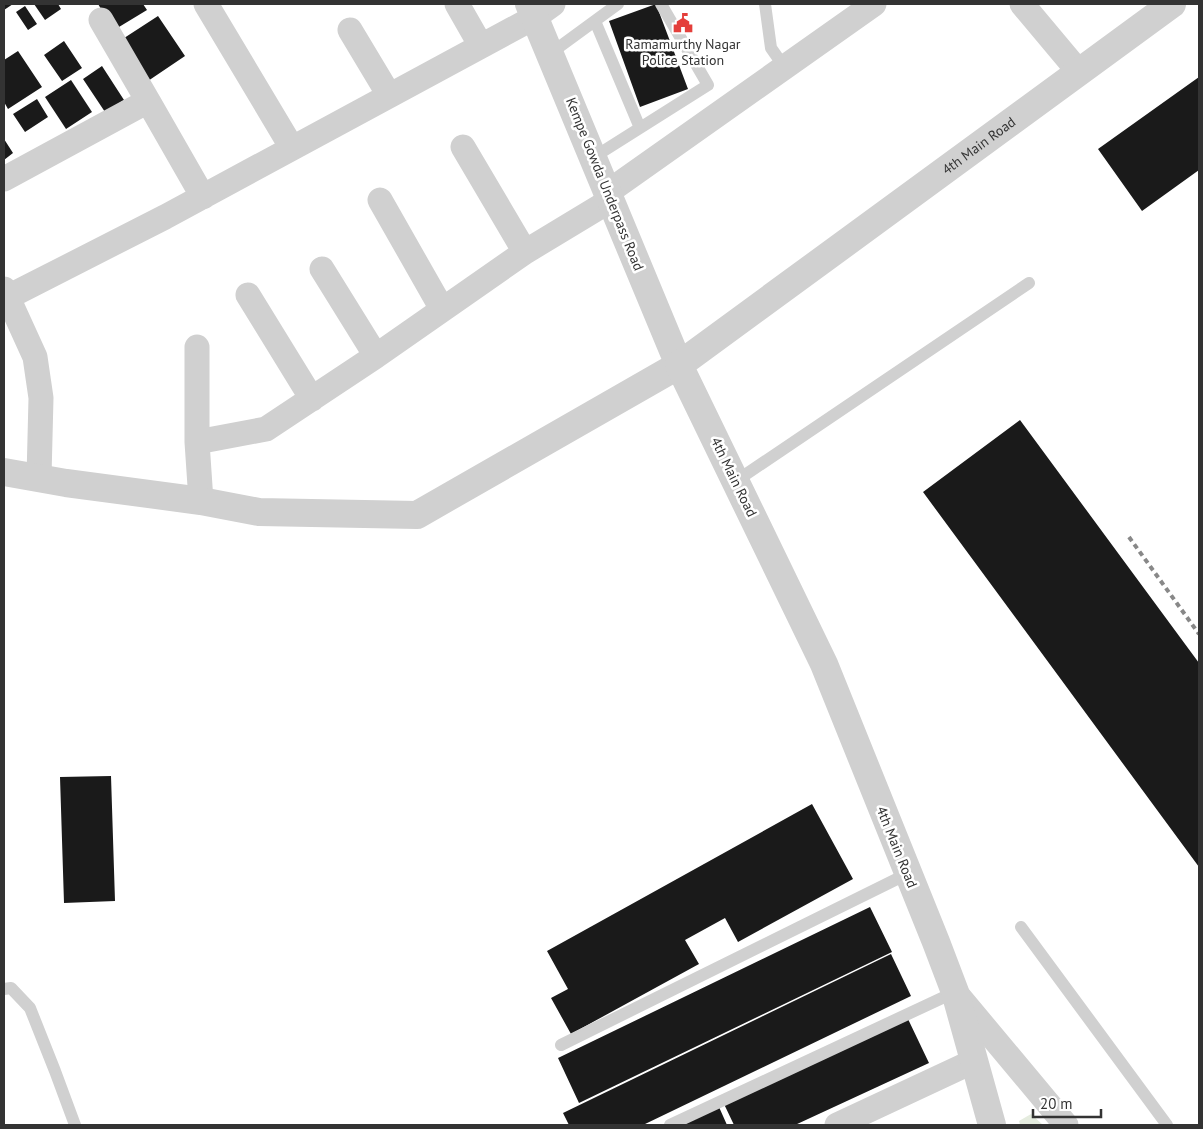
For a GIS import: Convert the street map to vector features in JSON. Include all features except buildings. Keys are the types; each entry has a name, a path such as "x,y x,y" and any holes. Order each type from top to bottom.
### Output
{"street":[{"path":"206,4 292,148"},
{"path":"457,4 481,46"},
{"path":"196,442 266,429 610,196 874,4"},
{"path":"1022,4 1079,72"},
{"name":"4th Main Road","path":"1066,1125 955,992 824,664 679,365 1172,4"},
{"path":"39,478 41,398 35,357 6,293 202,197 481,46 539,8"},
{"name":"Kempe Gowda Underpass Road","path":"539,8 551,54 679,365"},
{"path":"101,20 202,197"},
{"path":"350,30 389,95"},
{"path":"4,178 148,101"},
{"path":"463,148 525,252"},
{"path":"380,200 442,309"},
{"path":"322,269 376,356"},
{"path":"248,296 312,399"},
{"path":"198,347 196,442 201,501"},
{"path":"4,472 66,483 201,501 259,512 417,515 679,365"},
{"path":"955,992 992,1125"},
{"path":"837,1125 974,1061"}],"lane":[{"path":"551,54 618,4"},
{"path":"594,157 708,85 661,4"},
{"path":"767,4 771,48 785,68"},
{"path":"595,21 640,128"},
{"path":"736,481 1029,283"},
{"path":"561,1045 907,874"},
{"path":"1021,928 1167,1125"},
{"path":"4,989 11,988 30,1008 56,1071 75,1125"},
{"path":"670,1125 955,992"}],"shaded area":[{"path":"1031,1114 1043,1125 1020,1125 1019,1121"}],"railway":[{"path":"1129,537 1199,634"}],"place":[{"name":"Ramamurthy Nagar Police Station","path":"683,23"}]}
